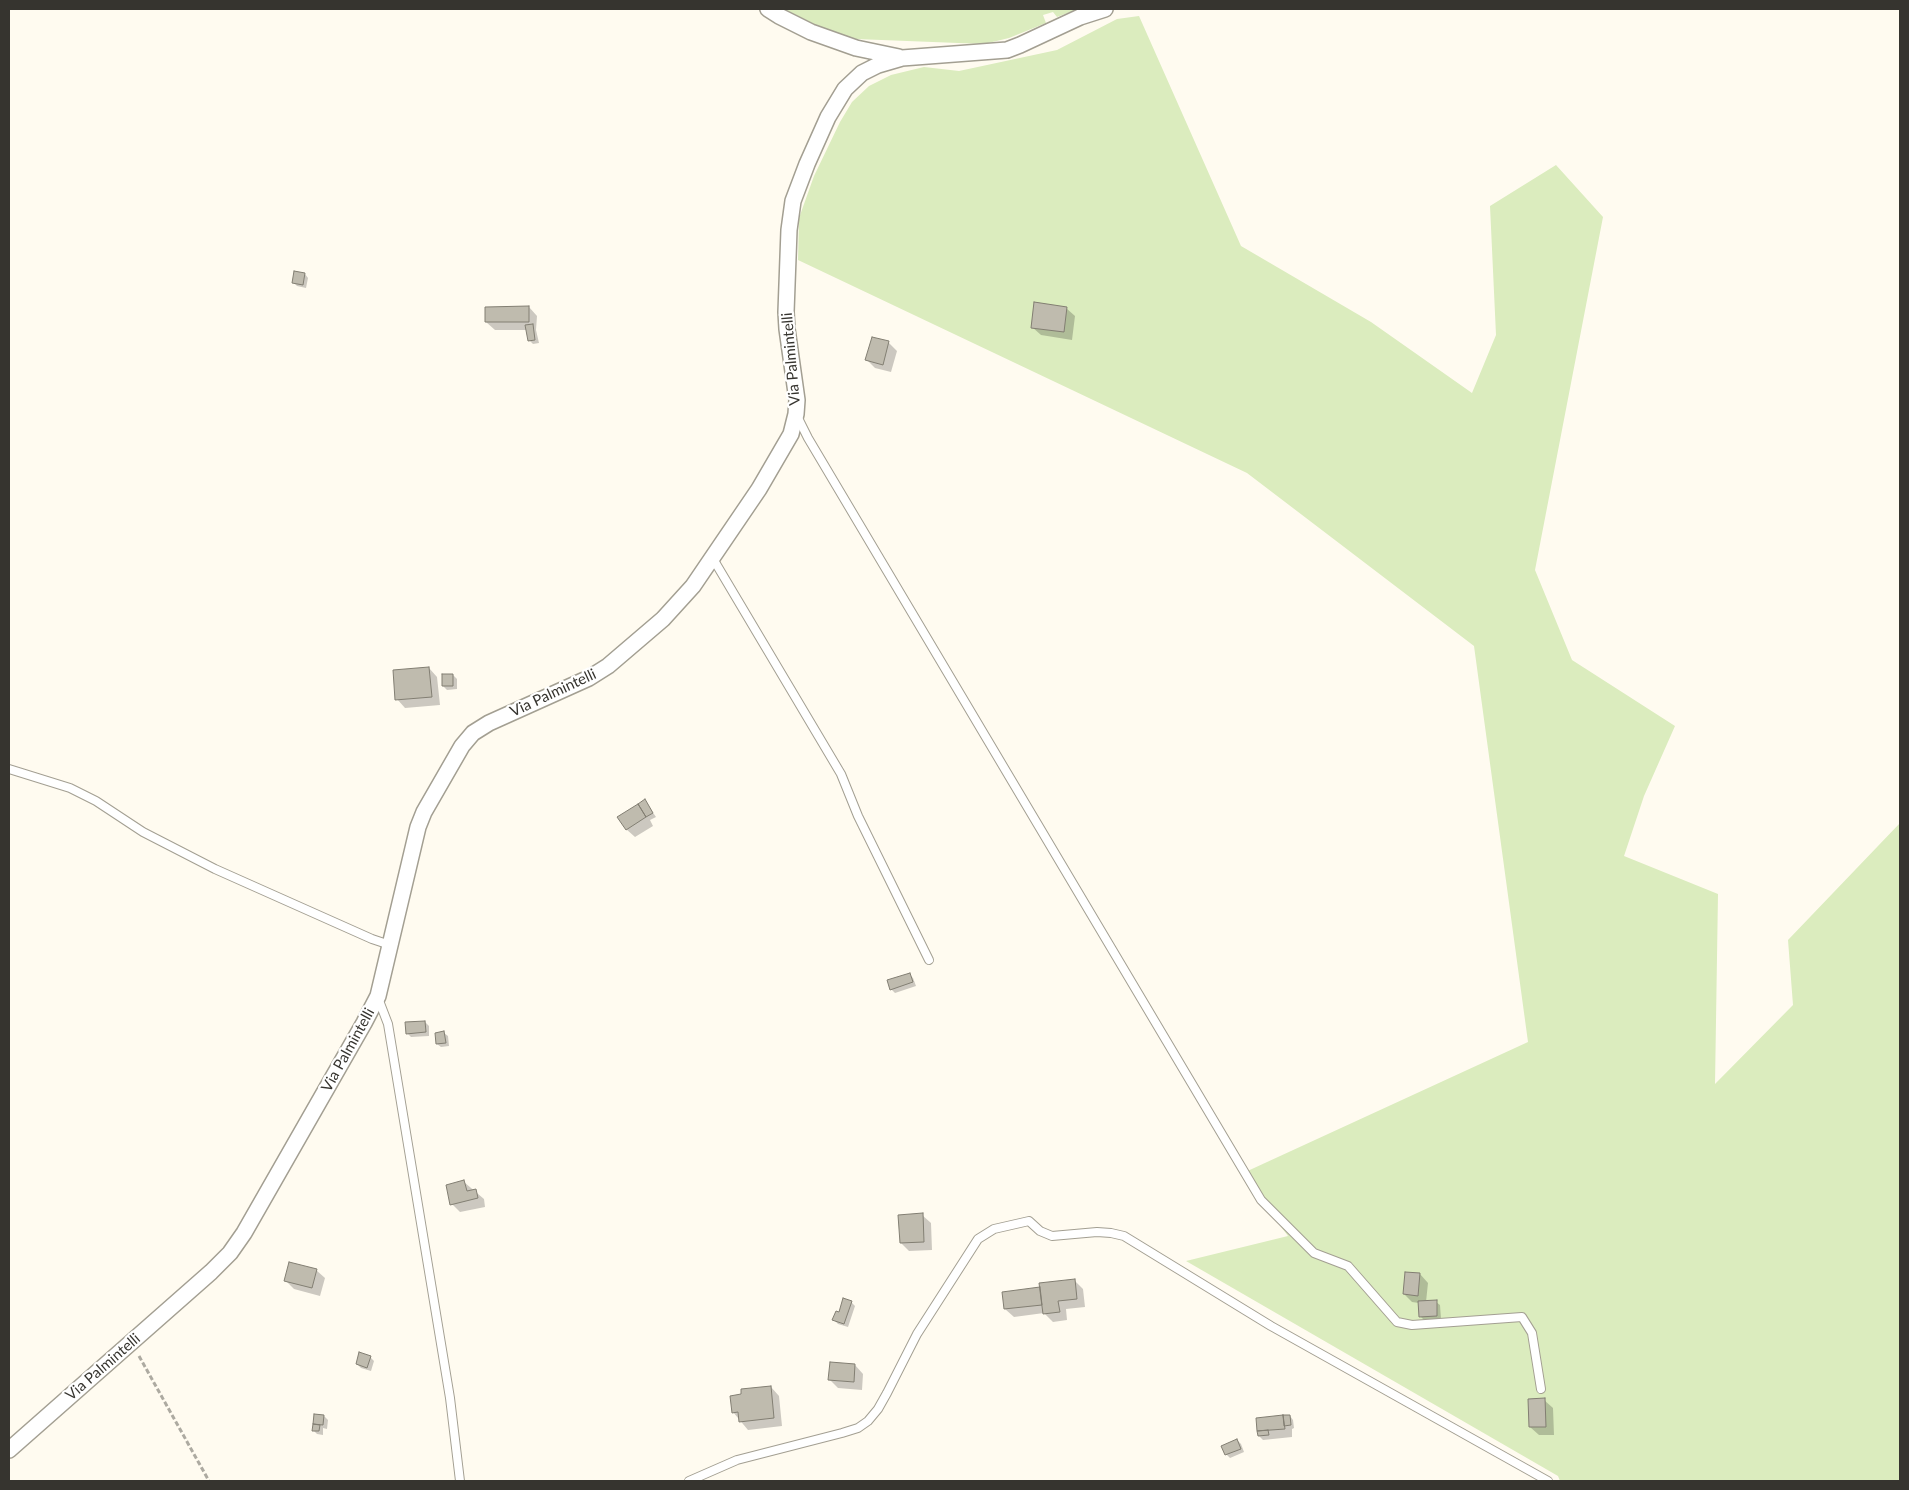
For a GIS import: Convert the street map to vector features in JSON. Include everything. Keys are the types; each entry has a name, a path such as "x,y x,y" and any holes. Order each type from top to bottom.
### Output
{"street":[{"path":"768,9 811,32 856,48 902,58"},
{"name":"Via Palmintelli","path":"9,1450 230,1253 244,1233 378,996 418,827 424,812 462,746 473,734 489,723 589,678 608,666 663,619 681,601 763,481 790,434 796,414 797,400 786,312 789,230 793,201 828,117 845,89 862,73 878,65 902,58 1007,50 1080,17 1105,9"}],"lane":[{"path":"796,414 808,438 1261,1200 1314,1253 1348,1266 1396,1322 1412,1325 1522,1317 1532,1333 1541,1388"},
{"path":"712,557 841,774 858,816 929,960"},
{"path":"9,769 70,788 96,801 143,832 215,868 390,945"},
{"path":"378,996 388,1024 450,1398 460,1481"},
{"path":"689,1481 736,1460 842,1433 858,1428 868,1421 887,1393 917,1334 978,1240 994,1229 1029,1221 1040,1231 1052,1236 1097,1232 1124,1236 1271,1326 1548,1481"}],"path":[{"path":"139,1356 209,1481"}],"green space":[{"path":"781,9 1078,9 1057,17 1053,12 1043,15 1046,23 1009,38 984,44 856,39 815,26"},
{"path":"1139,16 1241,246 1371,322 1472,393 1496,335 1490,206 1556,165 1603,217 1535,570 1572,660 1675,726 1644,796 1624,856 1718,894 1715,1084 1793,1005 1788,940 1900,823 1900,1481 1560,1481 1558,1476 1186,1261 1288,1236 1241,1174 1528,1042 1474,646 1247,473 798,260 799,218 814,176 840,122 852,102 869,86 891,75 924,67 959,71 1057,50 1117,19"}],"building":[{"path":"294,271 305,273 303,285 292,283"},
{"path":"1034,302 1067,307 1064,332 1031,328"},
{"path":"529,306 529,322 485,322 485,307"},
{"path":"533,324 535,340 528,341 525,325"},
{"path":"872,337 889,341 883,365 865,360"},
{"path":"429,667 432,697 395,700 393,670"},
{"path":"442,674 453,674 453,686 442,686"},
{"path":"645,799 653,813 646,817 638,804"},
{"path":"638,804 646,817 626,830 617,817"},
{"path":"910,973 913,982 890,990 887,980"},
{"path":"425,1021 426,1032 406,1034 405,1022"},
{"path":"444,1031 446,1043 436,1044 435,1033"},
{"path":"464,1180 467,1191 476,1189 478,1198 450,1205 446,1185"},
{"path":"923,1213 924,1242 900,1243 898,1215"},
{"path":"289,1262 317,1269 312,1288 284,1281"},
{"path":"1405,1272 1420,1273 1418,1296 1403,1294"},
{"path":"1075,1279 1077,1299 1058,1301 1060,1312 1043,1314 1039,1283"},
{"path":"1040,1287 1042,1305 1004,1309 1002,1292"},
{"path":"843,1298 852,1301 844,1324 832,1320 836,1311 839,1312"},
{"path":"1437,1300 1437,1316 1419,1317 1418,1301"},
{"path":"359,1352 371,1356 367,1368 356,1364"},
{"path":"830,1362 855,1364 854,1382 828,1380"},
{"path":"771,1386 774,1418 739,1422 738,1412 732,1413 730,1396 741,1394 741,1389"},
{"path":"1545,1398 1546,1427 1529,1427 1528,1399"},
{"path":"314,1414 324,1415 323,1425 313,1424"},
{"path":"1283,1415 1290,1415 1291,1425 1284,1426"},
{"path":"1283,1415 1285,1429 1257,1431 1256,1418"},
{"path":"313,1424 320,1425 319,1431 312,1431"},
{"path":"1268,1430 1269,1435 1258,1436 1257,1431"},
{"path":"1237,1439 1241,1449 1225,1455 1221,1446"}]}
